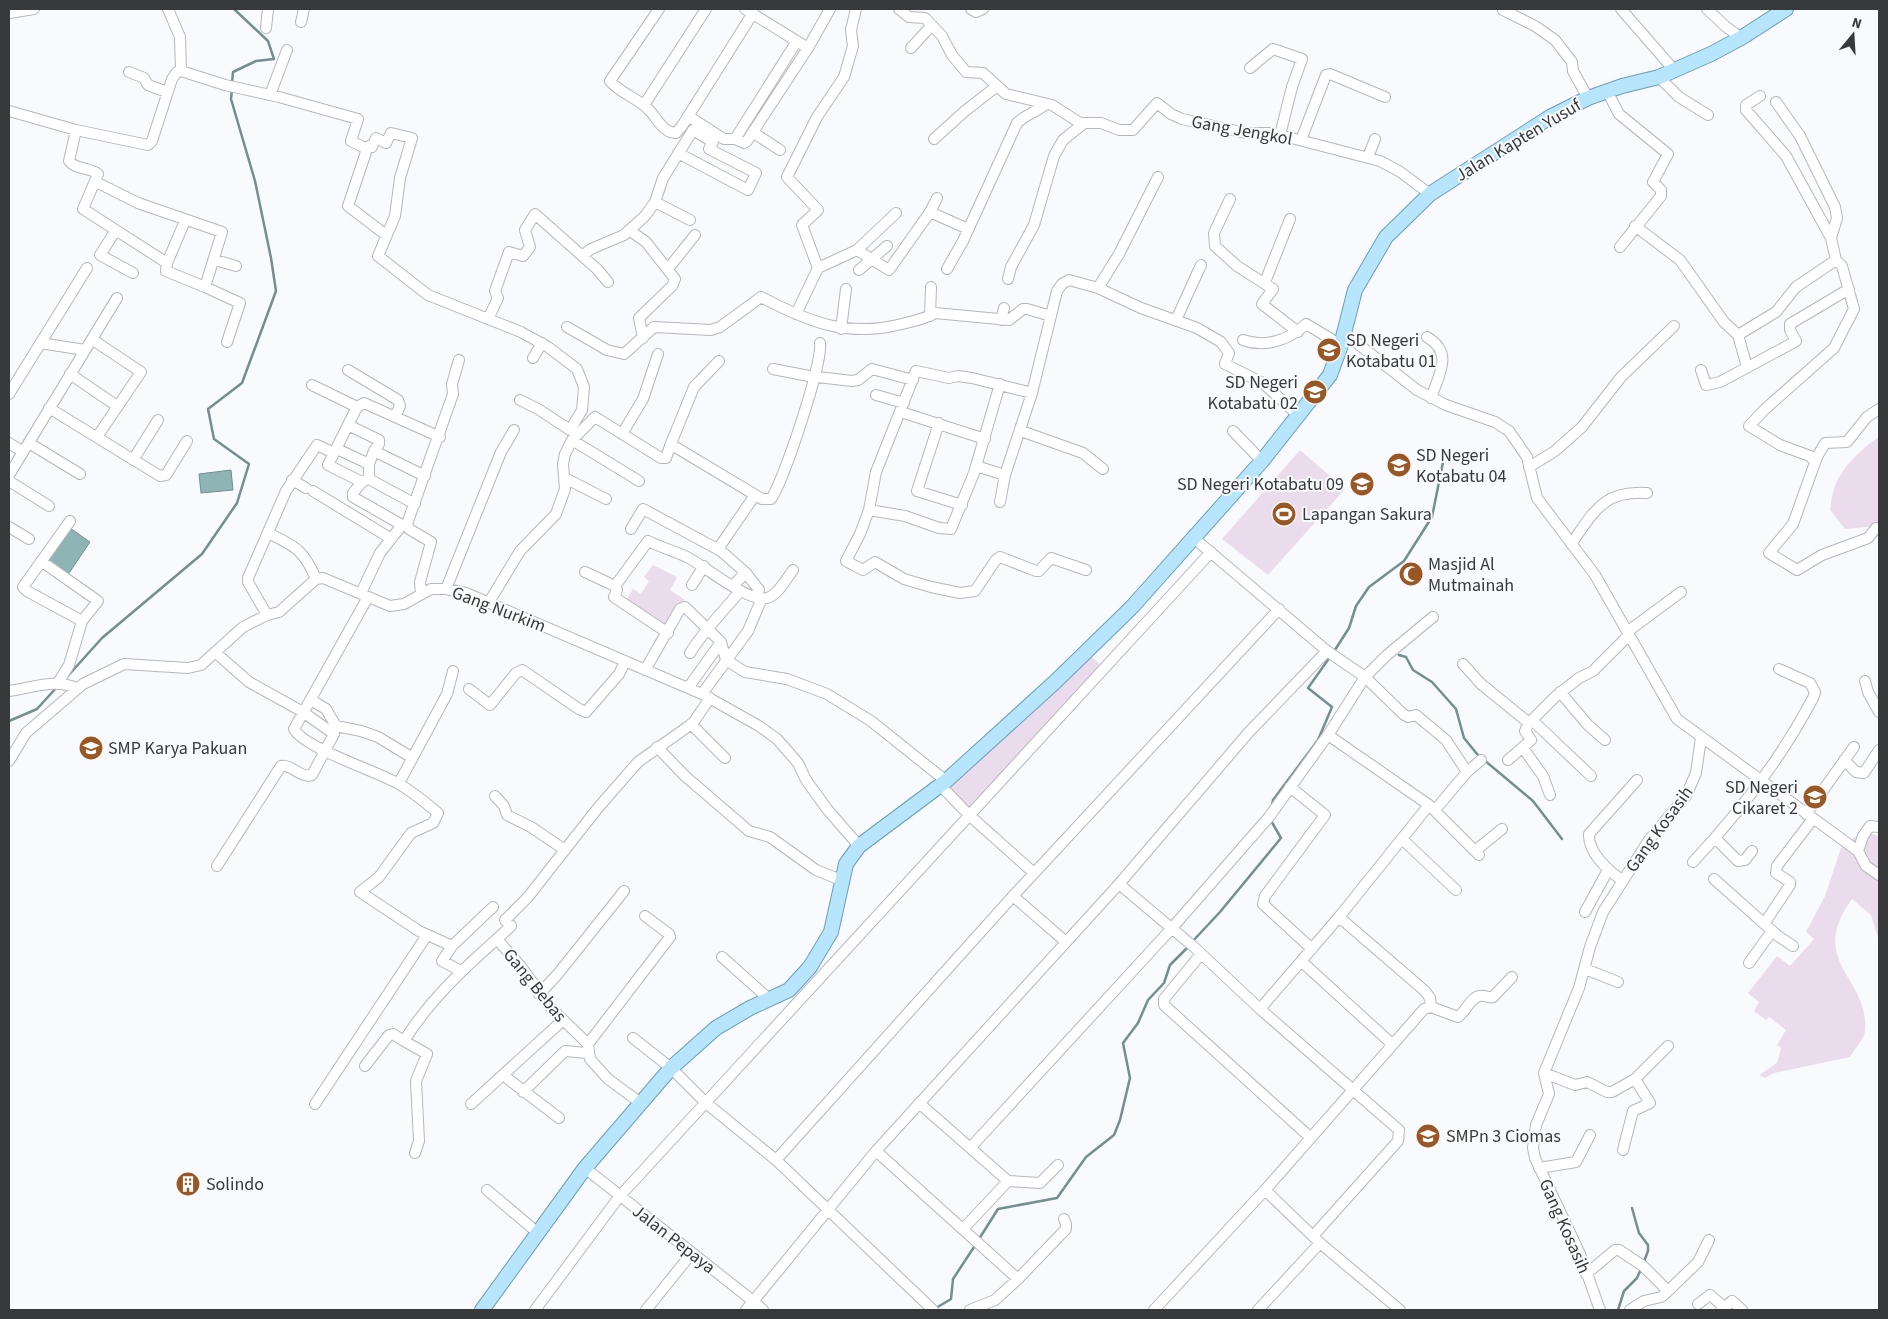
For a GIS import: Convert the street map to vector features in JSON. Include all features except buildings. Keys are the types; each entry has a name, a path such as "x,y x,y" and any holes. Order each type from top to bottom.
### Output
{"main road":[{"name":"Jalan Kapten Yusuf","path":"482,1310 585,1168 671,1068 716,1028 789,990 817,958 831,932 837,910 841,880 848,860 860,846 943,783 1132,607 1262,461 1330,375 1343,339 1355,290 1386,237 1430,194 1550,116 1588,98 1674,70 1741,38 1786,9"}],"street":[{"path":"9,13 34,9"},
{"path":"168,9 180,37 181,71"},
{"path":"266,28 268,9"},
{"path":"301,22 304,9"},
{"path":"659,9 610,81 644,105 672,133 676,133 688,116 748,11 808,48"},
{"path":"644,105 706,9"},
{"path":"688,116 724,139 735,139 746,143 808,48 830,9"},
{"path":"818,268 802,225 818,210 787,177 817,117 844,77 853,46 850,30 856,9"},
{"name":"Gang Jengkol","path":"899,9 909,17 925,18 942,36 963,71 983,73 1006,94 1052,104 1083,124 1101,123 1119,130 1133,130 1157,102 1171,114 1182,120 1246,133 1269,132 1368,157 1399,171 1430,194"},
{"path":"971,9 976,12 983,9"},
{"path":"1621,9 1674,70"},
{"path":"1707,9 1741,38"},
{"path":"1503,10 1536,26 1555,40 1572,62 1573,71 1588,98"},
{"path":"911,48 931,26"},
{"path":"735,139 797,41"},
{"path":"1250,68 1273,49 1302,60 1292,87 1280,135"},
{"path":"270,95 287,50"},
{"path":"9,111 76,130 148,145 152,141 167,92 175,74 181,71 225,85 358,119 351,141 367,149"},
{"path":"129,72 144,78 148,85 167,92"},
{"path":"1301,140 1326,75 1330,74 1385,97"},
{"path":"1659,76 1679,97 1708,115"},
{"path":"934,139 997,86"},
{"path":"1607,91 1619,114 1668,154 1653,182 1661,190 1661,196 1620,247"},
{"path":"1760,96 1746,104 1746,110 1786,156 1831,238 1836,260 1842,266 1854,309 1834,348 1764,410 1749,426 1780,445 1810,456 1815,462"},
{"path":"1776,102 1800,136 1835,207 1837,218 1831,238"},
{"path":"947,269 968,229 1017,122 1036,112 1046,104"},
{"path":"1008,279 1011,267 1034,225 1054,156 1063,140 1083,124"},
{"path":"76,130 69,161 73,165 97,172 96,182 83,208 167,262"},
{"path":"582,256 591,249 624,236 645,216 654,202 663,178 678,153 693,130 713,142 709,149 756,173 748,190 678,153"},
{"path":"754,132 780,150"},
{"path":"386,235 348,206 367,149 369,146 372,147 376,138 386,143 392,133 412,138 400,178 395,216 378,256 428,296 506,325 542,343 577,369 584,387 582,410 573,426 567,429 538,409 520,400"},
{"path":"1368,157 1375,139"},
{"path":"1098,288 1119,254 1158,178"},
{"path":"96,182 138,203 222,232 215,260 205,287"},
{"path":"857,250 871,261 889,270 930,212 937,198"},
{"path":"1230,198 1214,233 1215,246 1237,266 1274,289 1262,304 1298,332"},
{"path":"654,202 690,220"},
{"path":"930,212 968,229"},
{"path":"796,314 818,268 857,250 896,213"},
{"path":"488,319 498,298 495,291 510,252 523,256 530,247 525,230 536,214 608,282"},
{"path":"1264,282 1290,219"},
{"path":"186,221 167,262 168,272 240,303 227,342"},
{"path":"1635,226 1676,255 1724,322 1738,335 1746,367"},
{"path":"116,230 100,255 132,273"},
{"path":"629,230 646,242 675,279 674,283 639,318 644,338"},
{"path":"668,268 695,235"},
{"path":"859,270 887,246"},
{"path":"215,260 236,266"},
{"path":"1738,335 1776,312 1796,287 1836,260"},
{"path":"1176,320 1201,265"},
{"path":"9,394 87,268"},
{"path":"1000,502 1005,475 1032,393 1057,291 1062,284 1069,280 1098,288 1141,308 1197,328 1221,342 1229,354 1226,364 1263,383 1299,416"},
{"path":"930,316 931,287"},
{"path":"841,329 846,289"},
{"path":"1701,370 1706,385 1720,382 1796,341 1790,330 1790,324 1849,289"},
{"path":"567,327 588,341 616,354 624,354 644,338 651,329 661,326 690,331 711,330 720,327 761,297 796,314 841,329 869,330 930,316 935,313 1009,320 1023,309 1051,316"},
{"path":"9,475 117,298"},
{"path":"1001,320 1004,308"},
{"path":"1243,340 1257,344 1274,342 1298,332 1306,324 1343,339 1431,398 1502,426 1522,448 1537,498 1596,576 1677,719 1858,851 1866,866 1879,875"},
{"path":"1529,467 1555,451 1582,427 1621,376 1674,326"},
{"path":"1427,337 1438,343 1442,350 1442,358 1431,398"},
{"path":"96,342 141,372 97,437"},
{"path":"40,343 85,350"},
{"path":"533,358 542,343"},
{"path":"670,446 677,448 768,501 773,496 786,466 815,376 821,350 820,343"},
{"path":"622,434 643,399 658,354"},
{"path":"452,946 426,935 360,892 379,877 411,833 433,823 438,815 399,784 325,751 295,732 295,726 311,700 365,595 374,563 390,538 405,524 415,504 440,437 453,394 452,384 459,360"},
{"path":"582,410 661,458 666,458 694,386 719,361"},
{"path":"773,369 852,382 858,380 872,369 913,380"},
{"path":"348,370 397,399 400,406 395,417"},
{"path":"1032,393 962,376 941,376 918,370 876,472 869,510 858,541 846,560 847,563 860,569 866,569 875,562 904,578 960,593 975,591 995,561 1000,557 1036,571 1039,571 1051,558 1086,570"},
{"path":"70,374 117,406"},
{"path":"869,510 905,516 948,530 953,526 962,506 985,439 1000,384"},
{"path":"312,385 357,407"},
{"path":"876,395 939,423 985,439"},
{"path":"415,504 366,480 328,465 360,403 367,404 440,437"},
{"path":"49,408 163,477 187,441"},
{"path":"1876,528 1868,538 1822,555 1797,570 1769,553 1793,524 1815,462 1825,442 1847,442 1867,417 1879,409"},
{"path":"489,602 520,551 556,514 564,495 565,478 563,464 572,440 595,417"},
{"path":"133,460 158,420"},
{"path":"939,423 917,491 962,506"},
{"path":"348,425 379,440 379,444 369,464 366,480 353,493 353,497 405,524 409,529 431,542 420,582 420,594"},
{"path":"446,589 501,452 514,430"},
{"path":"1021,431 1083,454 1103,469"},
{"path":"1233,431 1262,461"},
{"path":"572,440 639,481"},
{"path":"9,443 22,452"},
{"path":"28,443 80,474"},
{"path":"266,615 248,582 292,480 317,445 369,464"},
{"path":"374,451 425,476"},
{"path":"976,466 1005,475"},
{"path":"565,478 606,499"},
{"path":"292,480 390,538"},
{"path":"9,481 49,506"},
{"path":"1571,544 1604,501 1623,493 1647,493"},
{"path":"718,549 755,495"},
{"path":"495,796 504,806 507,815 537,830 565,850 638,762 691,724 726,660 748,631 759,597 759,590 758,586 746,573 718,549 643,509 631,529"},
{"path":"70,521 24,583 24,588 82,621"},
{"path":"9,527 29,539"},
{"path":"9,691 48,683 66,685 124,664 188,668 207,662 243,627 266,615 279,612 316,579 304,555 290,544 268,533"},
{"path":"1195,538 1331,654 1365,677 1403,714 1408,717 1416,715 1440,734 1467,772"},
{"path":"668,633 615,598 615,586 648,541 704,566 737,588 759,597 771,596 793,570"},
{"path":"535,1310 619,1197 1211,552"},
{"path":"9,761 26,733 66,685 69,665 82,621 98,602 97,598 41,561"},
{"path":"692,585 704,566"},
{"path":"585,572 615,586"},
{"path":"690,653 706,628 723,613 746,573"},
{"name":"Gang Nurkim","path":"316,579 323,578 395,606 404,604 431,589 446,589 466,593 706,696 759,726 777,739 798,762 806,780 827,809 860,846"},
{"path":"1508,760 1531,740 1525,732 1530,722 1560,692 1593,670 1628,634 1680,592"},
{"path":"645,670 668,633 680,609 685,607 722,642 726,660 745,672 787,679 826,694 871,722 890,739 913,754 943,783 969,815 1034,873"},
{"path":"776,1160 1013,896 1279,609"},
{"path":"971,1147 1172,928 1269,817 1328,735 1365,677 1387,655 1433,617"},
{"path":"688,688 722,642"},
{"path":"216,653 249,682 303,712 333,732 333,738 309,776 285,766 280,766 217,866"},
{"path":"746,1310 876,1151 1119,884 1249,732 1331,654"},
{"path":"469,689 490,705 516,672 522,670 586,712 618,674 625,662"},
{"path":"1462,664 1481,684 1530,722 1591,776"},
{"path":"1694,862 1761,780 1792,737 1815,692 1810,683 1779,669"},
{"path":"399,784 411,757 447,694 452,671"},
{"path":"1866,681 1868,692 1879,712"},
{"path":"1560,692 1584,721 1605,740"},
{"path":"311,700 326,709 336,726 361,730 378,737 411,757"},
{"path":"691,724 725,758"},
{"path":"1328,735 1432,807 1477,853 1502,829"},
{"name":"Gang Kosasih","path":"1600,1310 1580,1254 1539,1168 1533,1148 1538,1119 1549,1094 1544,1073 1585,968 1590,947 1603,912 1649,840 1686,796 1696,773 1701,738"},
{"path":"657,747 685,776 749,831 770,837 795,857 816,870 841,880"},
{"path":"1749,963 1790,885 1790,882 1776,873 1777,866 1854,747"},
{"path":"1523,748 1543,776 1550,795"},
{"path":"1844,760 1856,772 1864,773 1879,750"},
{"path":"1260,1009 1339,917 1402,839 1481,760"},
{"path":"1622,880 1608,870 1589,843 1589,834 1637,780"},
{"path":"1290,787 1325,815 1265,896 1263,904 1312,949"},
{"path":"1858,851 1870,826 1879,828"},
{"path":"1715,838 1738,861 1745,860 1752,851"},
{"path":"1402,839 1456,890"},
{"name":"Gang Bebas","path":"565,850 528,897 505,920 511,926 497,939 522,968 539,994 588,1048 590,1059 608,1079 642,1104"},
{"path":"1585,912 1608,870"},
{"path":"1714,879 1768,928 1793,946"},
{"path":"1119,884 1186,940 1260,1009 1352,1090 1395,1125 1400,1133 1399,1139 1258,1310"},
{"path":"539,994 557,975 624,890"},
{"path":"1013,896 1066,942"},
{"path":"461,971 442,962 452,946 493,907"},
{"path":"523,1092 564,1051 588,1048 670,937 669,934 644,916"},
{"path":"1339,917 1425,991 1430,998 1431,1007"},
{"path":"315,1104 426,935"},
{"path":"404,1041 461,971 497,939"},
{"path":"1197,950 1164,999 1164,1005 1311,1138"},
{"path":"722,957 769,999"},
{"path":"1301,961 1392,1044"},
{"path":"1585,968 1618,982"},
{"path":"1154,1310 1311,1138 1424,1009 1431,1007 1458,1017 1473,999 1480,996 1493,997 1512,977"},
{"path":"471,1104 562,1020"},
{"path":"365,1066 389,1035 392,1034 427,1054 416,1081 415,1100 419,1141 415,1153"},
{"path":"633,1038 671,1068 706,1103 776,1160 931,1307"},
{"path":"1544,1073 1574,1085 1587,1082 1607,1092 1612,1092 1635,1078 1668,1046"},
{"path":"503,1075 559,1118"},
{"path":"1623,1150 1633,1111 1650,1103 1635,1078"},
{"path":"919,1103 1008,1181 1040,1183 1058,1165"},
{"path":"1539,1168 1576,1162 1590,1135"},
{"path":"876,1151 1018,1279"},
{"name":"Jalan Pepaya","path":"585,1168 763,1310"},
{"path":"963,1228 1008,1181"},
{"path":"487,1190 538,1232"},
{"path":"1264,1190 1316,1239 1400,1310"},
{"path":"970,1310 995,1300 1018,1279 1066,1229 1064,1219"},
{"path":"1630,1310 1644,1300 1661,1297 1668,1291 1698,1262 1709,1240"},
{"path":"1586,1274 1615,1250 1629,1256 1643,1266 1668,1291"},
{"path":"646,1310 692,1253"},
{"path":"1698,1304 1710,1295 1722,1309 1732,1301 1742,1310"}],"shaded area":[{"path":"1879,437 1879,526 1845,529 1830,510 1835,486 1854,458"},
{"name":"Lapangan Sakura","path":"1300,450 1345,489 1268,575 1222,539"},
{"path":"653,565 677,577 670,590 685,600 665,632 623,605 633,589 641,594 649,581 644,577"},
{"path":"1090,655 1103,667 970,809 944,784"},
{"path":"1863,831 1879,836 1879,941 1871,915 1852,899 1840,921 1835,939 1837,954 1859,997 1864,1013 1864,1034 1850,1057 1774,1073 1765,1078 1759,1075 1777,1063 1781,1048 1777,1045 1786,1030 1769,1017 1766,1020 1754,1011 1759,1002 1748,993 1777,956 1790,966 1814,939 1806,932 1825,896 1841,848"}],"water":[{"path":"231,470 233,490 201,493 199,474"},
{"path":"67,526 90,542 67,576 44,561"}],"waterway":[{"path":"232,83 233,72 256,61 274,59 268,41 234,9"},
{"path":"66,678 102,638 202,554 237,503 249,464 214,439 208,409 242,383 276,291 255,181 231,99 232,89"},
{"path":"1333,653 1349,628 1356,606 1369,587 1404,561 1432,517 1443,462"},
{"path":"1399,655 1406,657 1413,670 1432,682 1456,709 1464,738 1477,754 1533,801 1562,839"},
{"path":"1272,806 1273,800 1318,740 1332,707 1308,688 1330,657"},
{"path":"9,721 37,709 57,687"},
{"path":"1191,943 1220,912 1281,838 1270,819"},
{"path":"979,1239 998,1209 1057,1198 1086,1157 1114,1135 1120,1120 1130,1078 1123,1043 1138,1023 1148,1000 1164,983 1170,965 1188,947"},
{"path":"1632,1208 1639,1233 1648,1245 1648,1251 1643,1264"},
{"path":"936,1308 951,1299 953,1279 976,1244"},
{"path":"1618,1310 1624,1291 1637,1278 1641,1269"}],"place":[{"name":"SD Negeri Kotabatu 01","path":"1329,350"},
{"name":"SD Negeri Kotabatu 02","path":"1315,392"},
{"name":"SD Negeri Kotabatu 04","path":"1399,465"},
{"name":"SD Negeri Kotabatu 09","path":"1362,484"},
{"name":"Lapangan Sakura","path":"1284,514"},
{"name":"Masjid Al Mutmainah","path":"1411,574"},
{"name":"SMP Karya Pakuan","path":"91,748"},
{"name":"SD Negeri Cikaret 2","path":"1815,797"},
{"name":"SMPn 3 Ciomas","path":"1428,1136"},
{"name":"Solindo","path":"188,1184"}]}
